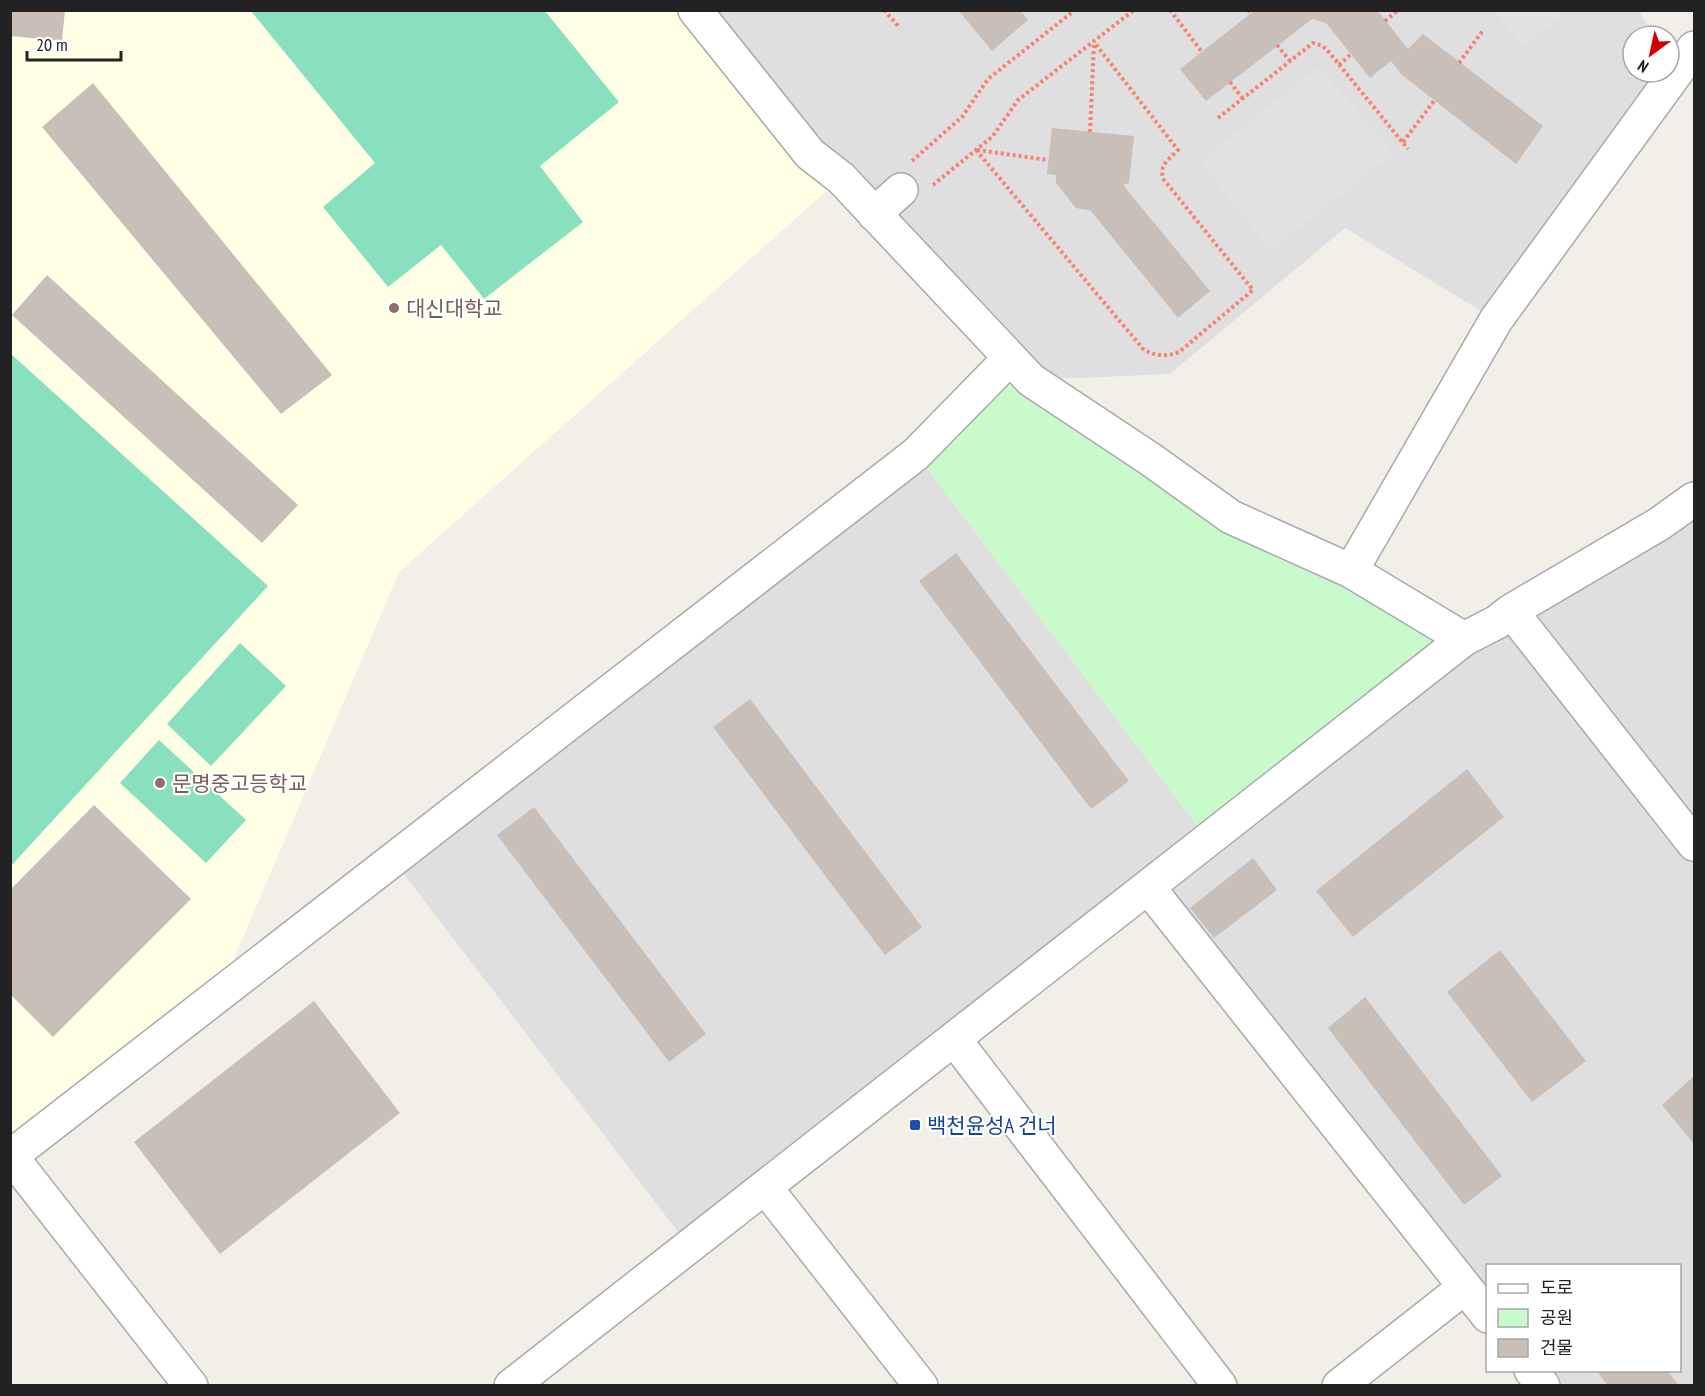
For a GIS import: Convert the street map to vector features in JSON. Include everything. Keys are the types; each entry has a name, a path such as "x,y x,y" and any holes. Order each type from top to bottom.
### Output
{"street":[{"path":"695,10 810,154 841,178 1031,380 1150,459 1231,517 1351,571 1464,639"},
{"path":"1351,571 1496,320 1695,48"},
{"path":"873,214 914,180"},
{"path":"191,1386 11,1156 916,454 1010,358"},
{"path":"511,1386 1464,639 1497,622 1511,611 1659,524 1695,499"},
{"path":"1511,611 1695,844"},
{"path":"1148,887 1486,1313"},
{"path":"954,1039 1220,1386"},
{"path":"765,1187 921,1386"},
{"path":"1339,1386 1465,1287"},
{"path":"1532,1372 1543,1386"}],"path":[{"path":"884,10 900,28"},
{"path":"914,180 988,79 1076,10"},
{"path":"914,180 976,150 993,136 1018,100 1134,10"},
{"path":"1170,10 1202,52"},
{"path":"1385,21 1398,10"},
{"path":"1460,63 1484,29"},
{"path":"976,150 1144,350 1165,356 1179,352 1253,290 1164,180 1161,175 1164,163 1178,150 1094,42"},
{"path":"1090,132 1094,42"},
{"path":"1218,118 1313,43 1323,46 1408,149"},
{"path":"1277,45 1290,62"},
{"path":"1340,65 1351,54"},
{"path":"1230,82 1243,99"},
{"path":"1403,142 1434,101"},
{"path":"976,150 1048,160"}],"shaded area":[{"path":"10,11 695,11 841,178 399,572 219,994 10,1155"},
{"path":"695,11 1639,11 1647,24 1621,24 1621,84 1661,84 1496,320 1345,228 1170,374 1031,380"},
{"path":"1494,11 1567,11 1524,47"},
{"path":"1319,67 1394,153 1271,251 1200,162"},
{"path":"916,454 1208,840 1511,613 1694,499 1694,1385 1543,1385 1532,1372 1681,1372 1681,1264 1486,1264 1486,1315 1148,887 689,1246 393,860"}],"green space":[{"path":"251,11 545,11 619,102 540,166 583,222 484,299 441,245 388,287 323,207 375,163"},
{"path":"11,354 268,586 11,866"},
{"path":"1010,358 1231,517 1464,639 1208,840 916,454"},
{"path":"240,643 286,686 211,766 167,724"},
{"path":"159,740 246,820 206,863 120,783"}],"building":[{"path":"10,10 65,10 62,41 10,36"},
{"path":"958,10 1020,10 1028,20 992,51"},
{"path":"1255,10 1377,10 1408,49 1423,34 1543,126 1516,164 1402,75 1391,61 1370,78 1326,23 1312,19 1206,101 1180,69"},
{"path":"93,83 332,375 281,414 42,127"},
{"path":"1052,128 1134,136 1129,183 1123,185 1210,291 1178,318 1091,211 1076,208 1056,183 1056,175 1047,174"},
{"path":"47,275 298,505 262,543 12,315"},
{"path":"956,553 1129,781 1091,809 919,581"},
{"path":"750,699 922,927 885,955 713,727"},
{"path":"1467,769 1504,817 1353,937 1316,891"},
{"path":"94,805 191,899 53,1037 10,994 10,890"},
{"path":"534,807 706,1034 669,1062 497,835"},
{"path":"1253,858 1277,890 1214,938 1190,908"},
{"path":"1500,950 1586,1061 1532,1102 1447,992"},
{"path":"1365,997 1502,1176 1464,1205 1328,1028"},
{"path":"314,1001 400,1113 220,1254 134,1142"},
{"path":"1694,1076 1694,1144 1662,1105"},
{"path":"1598,1372 1668,1372 1679,1386 1608,1386"}],"place":[{"name":"대신대학교","path":"394,308"},
{"name":"문명중고등학교","path":"160,783"},
{"name":"백천윤성A 건너","path":"915,1125"}]}
